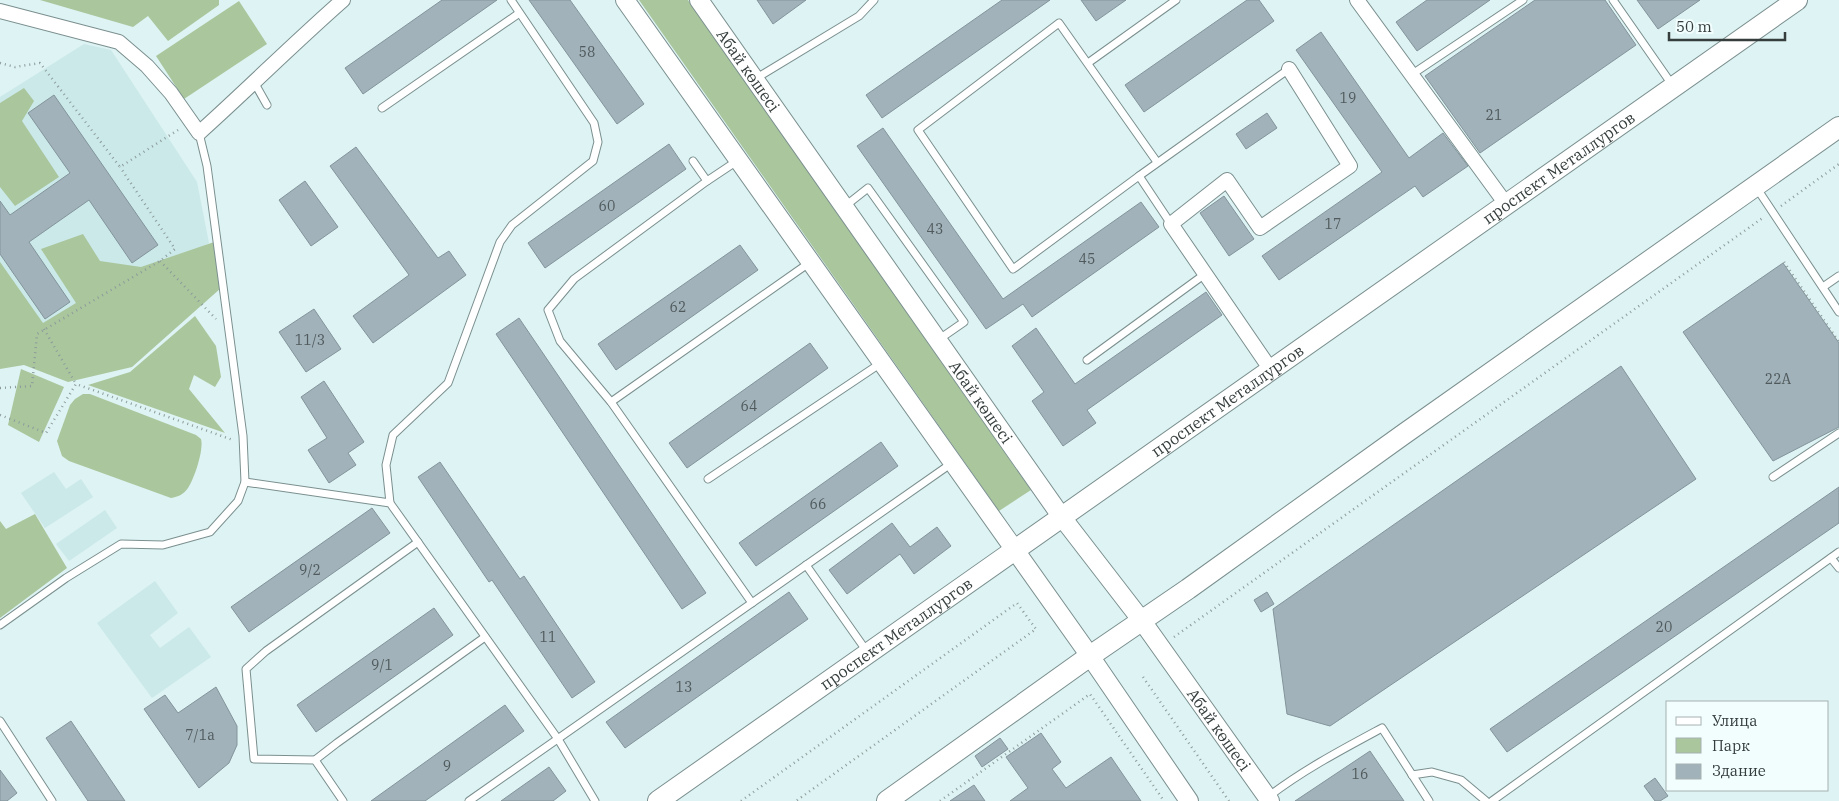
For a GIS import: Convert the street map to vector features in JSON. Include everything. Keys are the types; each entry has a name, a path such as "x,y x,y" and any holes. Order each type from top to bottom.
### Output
{"main road":[{"name":"проспект Металлургов","path":"658,801 1796,0"},
{"path":"887,801 1839,127"}],"street":[{"path":"0,11 119,42 147,66 171,93 199,132 343,0"},
{"path":"625,0 1090,656 1189,801"},
{"name":"Абай көшесі","path":"699,0 1061,516 1142,621 1269,799"},
{"path":"1356,0 1506,204"},
{"path":"1271,370 1171,224 1227,180 1260,228 1350,166 1289,69"}],"lane":[{"path":"510,0 594,123 598,142 593,162 512,225 500,242 448,383 392,435 386,464 390,503 558,739 595,801"},
{"path":"754,80 859,16 874,0"},
{"path":"1088,63 1176,0"},
{"path":"1411,74 1523,0"},
{"path":"1613,0 1674,86"},
{"path":"382,108 518,14"},
{"path":"1157,162 1059,23 918,130 1013,269 1157,162 1289,69"},
{"path":"254,82 267,105"},
{"path":"0,625 66,578 121,544 163,545 210,532 238,500 245,482 244,444 208,172 199,132"},
{"path":"738,160 707,180 574,279 548,310 560,341 611,402 752,603"},
{"path":"693,161 707,180"},
{"path":"1139,176 1171,224"},
{"path":"1756,186 1839,312"},
{"path":"844,207 868,188 964,322 938,341"},
{"path":"611,402 810,262"},
{"path":"1087,360 1205,274"},
{"path":"1823,287 1839,276"},
{"path":"708,479 881,363"},
{"path":"1773,477 1839,433"},
{"path":"469,801 952,463"},
{"path":"245,482 390,503"},
{"path":"418,542 266,651 246,669 254,759 315,760 485,637"},
{"path":"1492,801 1839,552"},
{"path":"1832,558 1839,568"},
{"path":"806,565 868,653"},
{"path":"0,721 52,801"},
{"path":"1269,799 1280,787 1382,728 1429,801"},
{"path":"315,760 343,801"},
{"path":"1412,775 1432,772 1461,780 1486,801"}],"path":[{"path":"0,63 15,67 40,63 120,167 175,249 160,261 37,334 32,386 0,388"},
{"path":"120,167 178,129"},
{"path":"1174,637 1839,164"},
{"path":"160,261 229,332"},
{"path":"1784,262 1839,342"},
{"path":"44,329 76,384 244,444"},
{"path":"0,415 46,433 76,384"},
{"path":"741,801 1017,603 1036,629 796,801"},
{"path":"1142,677 1229,801"},
{"path":"940,801 1090,694 1164,801"}],"shaded area":[{"path":"84,44 111,50 197,182 209,243 30,349 0,313 0,97"},
{"path":"54,472 66,489 81,479 93,497 45,528 21,493"},
{"path":"105,510 117,528 69,561 56,544"},
{"path":"155,581 178,613 150,635 160,648 189,627 211,657 152,698 97,623"}],"green space":[{"path":"40,0 219,0 219,5 168,41 148,16 133,27"},
{"path":"639,0 688,0 1031,490 999,511"},
{"path":"239,1 267,44 184,99 156,56"},
{"path":"24,88 34,101 22,121 59,177 15,206 0,187 0,103"},
{"path":"83,234 100,261 141,267 217,241 221,288 132,367 68,382 24,365 0,369 0,262 43,323 76,303 41,249"},
{"path":"195,316 216,346 221,377 215,387 194,375 189,389 225,433 88,385 130,372"},
{"path":"21,369 64,387 39,442 8,425"},
{"path":"83,394 90,394 196,435 201,439 202,444 198,464 186,490 181,495 171,498 69,461 62,456 57,441 70,405"},
{"path":"35,514 67,568 0,618 0,521 6,529"}],"building":[{"path":"442,0 497,0 363,94 345,68"},
{"path":"529,0 570,0 644,104 617,124"},
{"path":"757,0 806,0 773,24"},
{"path":"1002,0 1050,0 882,118 866,95"},
{"path":"1081,0 1126,0 1096,21"},
{"path":"1247,0 1259,0 1274,21 1144,112 1125,85"},
{"path":"1427,0 1490,0 1417,51 1396,22"},
{"path":"1535,0 1605,0 1636,45 1480,153 1425,76"},
{"path":"1637,0 1700,0 1658,29"},
{"path":"1321,32 1409,158 1443,133 1468,166 1423,197 1415,186 1279,280 1262,256 1382,172 1296,50"},
{"path":"54,95 158,245 132,263 89,200 29,242 70,302 45,319 0,254 0,201 10,215 70,173 28,113"},
{"path":"1267,113 1277,128 1246,149 1236,134"},
{"path":"883,128 1003,299 1141,202 1159,227 1032,317 1023,304 986,329 857,146"},
{"path":"669,144 686,169 545,268 528,243"},
{"path":"356,147 438,258 449,251 466,275 373,343 353,316 409,275 330,166"},
{"path":"305,181 338,227 311,246 279,200"},
{"path":"1224,196 1254,239 1229,256 1200,213"},
{"path":"740,245 758,270 616,370 598,344"},
{"path":"1783,263 1839,343 1839,427 1773,461 1683,332"},
{"path":"1206,292 1222,315 1087,410 1096,423 1063,446 1032,401 1044,392 1012,346 1036,328 1075,384"},
{"path":"314,309 341,349 306,372 279,332"},
{"path":"519,318 706,593 682,609 496,334"},
{"path":"810,343 828,368 687,468 669,443"},
{"path":"1621,366 1696,479 1330,726 1287,714 1273,609"},
{"path":"324,381 364,442 348,453 356,465 329,483 308,450 327,438 301,397"},
{"path":"881,442 898,466 756,566 739,543"},
{"path":"440,462 520,579 524,576 595,682 572,698 492,580 489,582 418,477"},
{"path":"1839,487 1839,523 1507,752 1490,729"},
{"path":"372,508 390,533 249,632 231,607"},
{"path":"892,523 910,547 937,527 951,546 914,574 900,554 847,594 829,570"},
{"path":"789,592 808,619 625,748 606,722"},
{"path":"1267,592 1274,604 1261,612 1254,600"},
{"path":"434,608 453,635 316,732 297,705"},
{"path":"216,687 237,726 237,745 229,763 199,788 144,709 165,695 178,713"},
{"path":"505,705 524,731 425,801 371,801"},
{"path":"71,721 125,801 88,801 46,738"},
{"path":"1041,733 1061,762 1052,769 1066,788 1111,757 1141,801 1010,801 1028,788 1006,757"},
{"path":"1000,738 1008,749 982,767 975,756"},
{"path":"1370,751 1404,801 1295,801"},
{"path":"549,767 566,791 553,801 501,801"},
{"path":"0,770 17,793 7,801 0,801"},
{"path":"1655,778 1668,796 1660,801 1655,801 1644,786"},
{"path":"974,785 985,801 950,801"}]}
